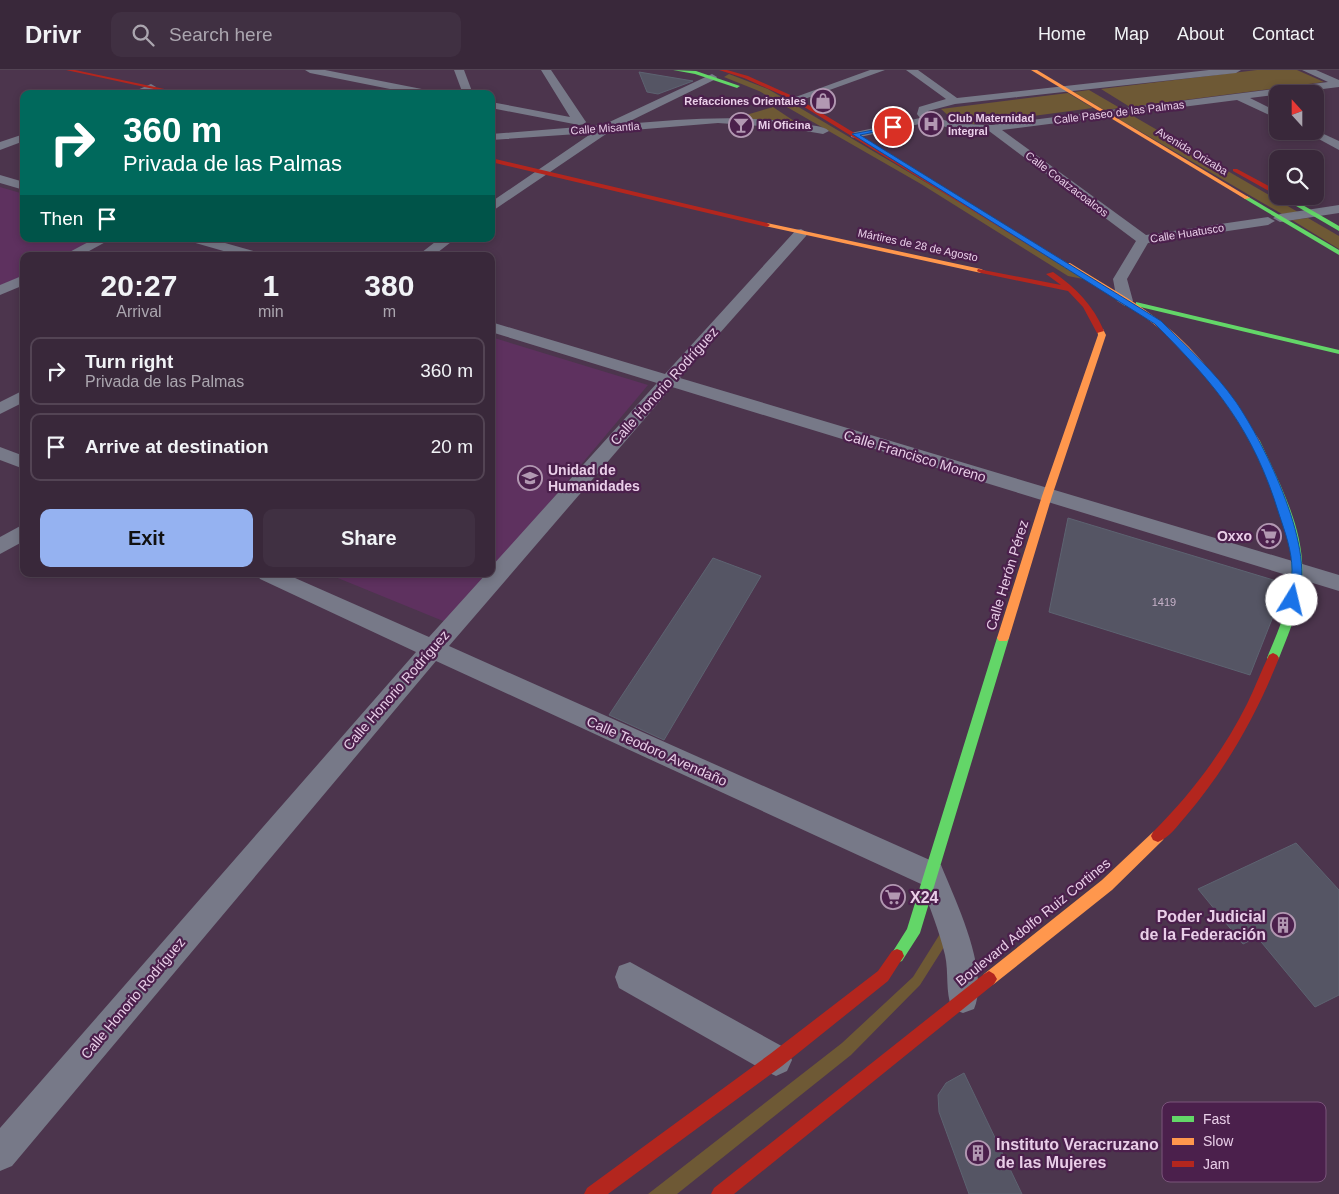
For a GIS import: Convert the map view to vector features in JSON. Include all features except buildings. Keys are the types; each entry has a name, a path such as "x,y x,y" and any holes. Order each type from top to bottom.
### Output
{"main road":[{"path":"68,70 166,90"},
{"name":"Boulevard Adolfo Ruiz Cortines","path":"675,70 722,72 759,82 794,99 855,134 1158,323 1198,362 1231,402 1255,440 1276,489 1293,542 1297,570 1290,614 1265,680 1233,743 1178,817 1107,885 963,998 720,1194"},
{"name":"Avenida Orizaba","path":"1033,70 1106,113 1274,219 1339,253"},
{"name":"Boulevard Adolfo Ruiz Cortines","path":"722,72 765,99"},
{"name":"Avenida Orizaba","path":"1068,74 1148,120"},
{"path":"790,112 827,134"},
{"name":"Mártires de 28 de Agosto","path":"495,161 802,234 1076,290 1339,352"},
{"name":"Avenida Orizaba","path":"1226,164 1269,189"},
{"path":"1298,205 1339,229"},
{"path":"1043,270 1076,290"},
{"name":"Calle Herón Pérez","path":"931,875 1047,496 1102,335 1095,314 1076,290"},
{"path":"592,1194 776,1060 883,976 913,933 931,875"}],"street":[{"path":"310,70 413,90"},
{"path":"369,70 369,81"},
{"path":"459,70 466,90"},
{"path":"546,70 578,122"},
{"path":"794,99 880,70"},
{"path":"911,70 954,101"},
{"path":"1183,70 1194,75"},
{"path":"930,120 922,114 923,109 931,105 954,101 1236,70"},
{"path":"1307,70 1339,84"},
{"path":"495,205 608,127 722,72"},
{"path":"827,74 841,84"},
{"name":"Calle Paseo de las Palmas","path":"930,120 949,126 992,128 1339,84"},
{"path":"143,90 151,87"},
{"path":"1239,97 1269,112"},
{"path":"495,106 608,127"},
{"name":"Calle Misantla","path":"718,120 748,111"},
{"name":"Calle Misantla","path":"495,137 718,120 788,125 827,134"},
{"path":"855,134 930,120"},
{"name":"Calle Coatzacoalcos","path":"992,128 1143,240"},
{"path":"0,146 20,138"},
{"path":"1324,138 1339,146"},
{"path":"0,179 20,185"},
{"name":"Calle Huatusco","path":"1125,301 1120,279 1143,240 1339,209"},
{"name":"Calle Honorio Rodríguez","path":"495,576 667,380 802,234"},
{"path":"77,252 98,242"},
{"path":"207,242 241,252"},
{"path":"430,252 444,242"},
{"path":"0,291 20,281"},
{"name":"Calle Francisco Moreno","path":"495,328 1047,496 1339,582"},
{"path":"0,409 20,397"},
{"path":"0,453 20,461"},
{"path":"0,547 20,534"},
{"name":"Calle Teodoro Avendaño","path":"274,577 931,875"},
{"name":"Calle Honorio Rodríguez","path":"0,1154 494,577"},
{"path":"931,875 952,928 960,957 963,998"},
{"path":"630,977 776,1060"}],"shaded area":[{"path":"1257,70 1297,70 1324,82 1301,85 1269,85 1269,89 1130,107 1101,89"},
{"path":"729,74 768,89 1093,281 1068,276 921,184 759,91 724,77"},
{"path":"1089,90 1120,108 1104,110 1074,92"},
{"path":"1068,93 1093,108 974,124 951,118 941,109"},
{"path":"773,107 800,125 739,117"},
{"path":"1128,113 1269,195 1269,205 1286,205 1298,212 1282,214 1112,115"},
{"path":"0,187 20,193 20,242 92,242 70,252 20,252 20,277 0,286"},
{"path":"1308,218 1339,236 1339,249 1292,220"},
{"name":"Unidad de Humanidades","path":"495,338 648,385 495,567"},
{"path":"335,577 486,577 448,623"},
{"path":"943,929 944,947 920,985 851,1055 677,1194 648,1194 842,1043 913,977"}],"traffic: fast":[{"path":"675,70 696,73 737,86"},
{"path":"1247,198 1339,253"},
{"path":"1298,205 1339,229"},
{"path":"1139,304 1339,352"},
{"path":"1255,441 1288,519 1297,569 1293,603 1273,658"},
{"path":"897,956 913,933 1003,638"}],"traffic: slow":[{"path":"1033,70 1247,198"},
{"path":"767,225 981,271"},
{"path":"1067,265 1136,307 1158,323 1186,348 1224,393 1255,441"},
{"path":"1003,638 1047,496 1102,335 1100,331"},
{"path":"989,979 1107,885 1158,836"}],"traffic: jam":[{"path":"68,70 166,90"},
{"path":"721,70 746,77 795,99 1067,265"},
{"path":"495,161 767,225"},
{"path":"1235,170 1269,189"},
{"path":"981,271 1068,289"},
{"path":"1050,274 1080,298 1096,321 1100,331"},
{"path":"1158,836 1194,797 1225,753 1252,707 1273,658"},
{"path":"593,1194 776,1060 883,976 897,956"},
{"path":"720,1194 989,979"}],"place":[{"name":"Refacciones Orientales","path":"823,101"},
{"name":"Club Maternidad Integral","path":"931,124"},
{"name":"Mi Oficina","path":"741,125"},
{"name":"Unidad de Humanidades","path":"530,478"},
{"name":"Oxxo","path":"1269,536"},
{"name":"X24","path":"893,897"},
{"name":"Poder Judicial de la Federación","path":"1283,925"},
{"name":"Instituto Veracruzano de las Mujeres","path":"978,1153"}],"route":[{"path":"893,127 855,134 1125,301 1158,323 1198,362 1231,402 1255,440 1276,489 1293,542 1297,570 1292,600"}]}
